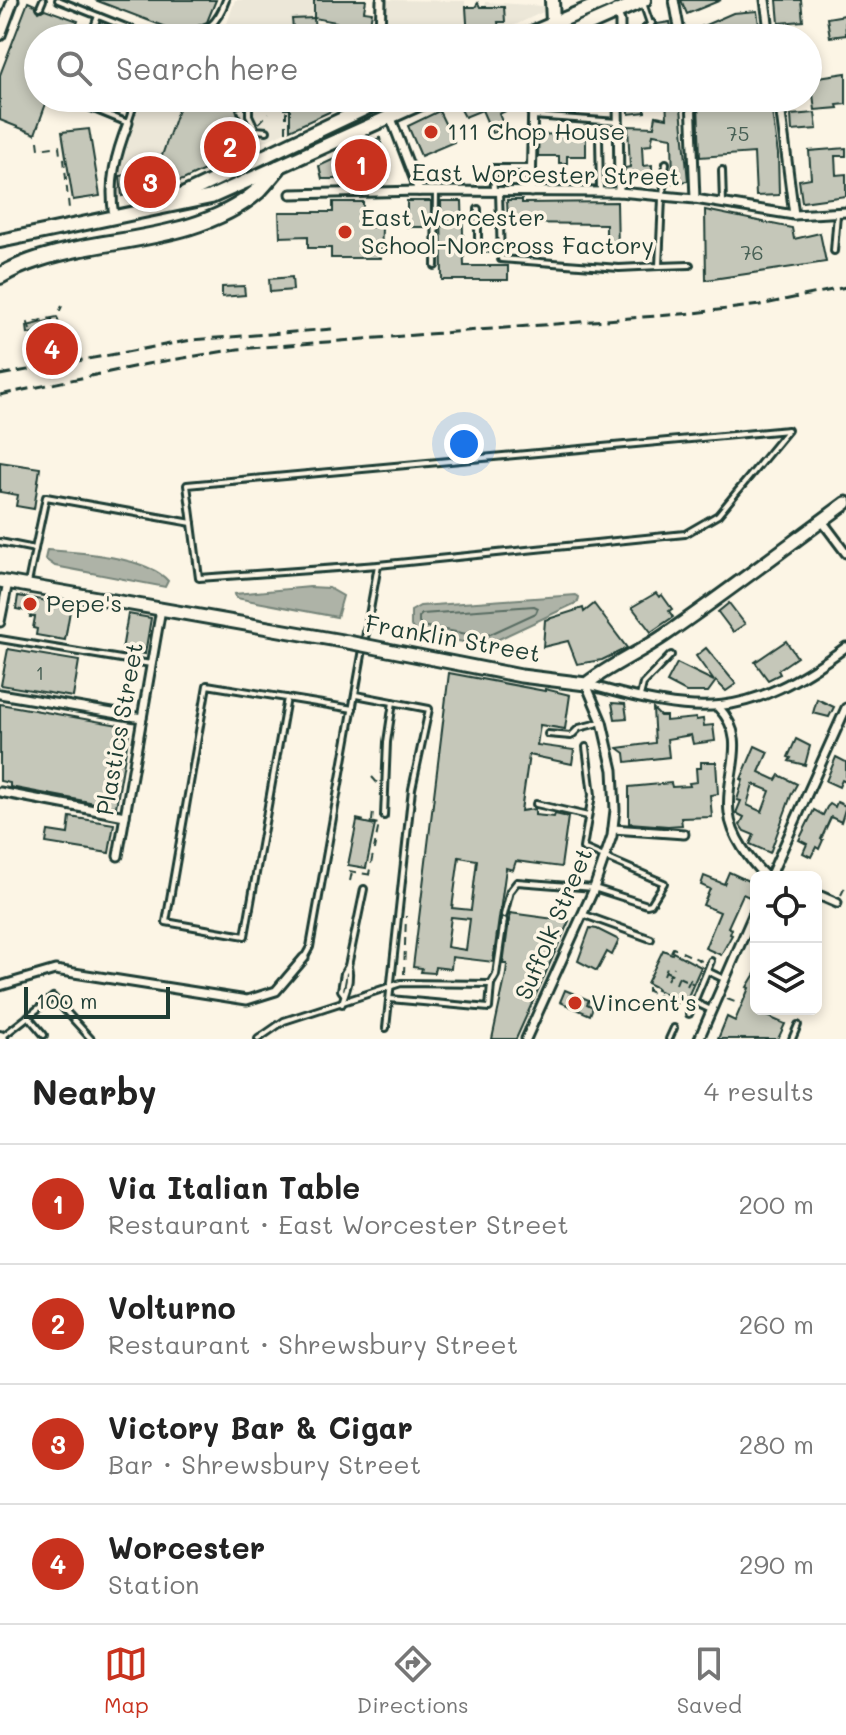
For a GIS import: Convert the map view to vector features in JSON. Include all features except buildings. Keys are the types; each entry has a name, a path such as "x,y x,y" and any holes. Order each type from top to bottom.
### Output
{"highway":[{"path":"0,276 51,255 158,234 208,220 258,191 278,168"}],"main road":[{"path":"552,0 553,23 612,3 641,2"},
{"path":"580,24 612,3"},
{"path":"158,206 356,112"},
{"path":"0,241 211,197 400,112"},
{"path":"586,684 602,671 627,660 680,625 846,503"},
{"name":"Franklin Street","path":"4,581 521,676 586,684"}],"street":[{"path":"0,35 13,0"},
{"path":"380,24 381,0"},
{"path":"674,0 678,24"},
{"path":"765,0 768,24"},
{"path":"612,3 617,24"},
{"path":"388,112 419,191"},
{"path":"531,192 533,112"},
{"path":"618,112 619,192"},
{"path":"692,112 695,199"},
{"path":"781,112 794,215"},
{"path":"114,216 111,200 114,163 128,123"},
{"name":"East Worcester Street","path":"291,194 619,192 695,199 794,215 842,212"},
{"path":"822,521 846,553"},
{"path":"0,622 4,581"},
{"name":"Plastics Street","path":"118,856 161,609"},
{"path":"586,684 639,699 692,707 718,707 776,691 846,647"},
{"name":"Suffolk Street","path":"526,1039 594,888 613,829 614,779 602,722 586,684"},
{"path":"0,694 142,718"},
{"path":"718,707 732,725 735,741 729,796 730,821 746,852 763,871"},
{"path":"771,871 846,708"},
{"path":"0,792 125,816"},
{"path":"613,829 684,834"},
{"path":"822,897 837,903"},
{"path":"699,1039 750,921"},
{"path":"0,986 55,970 247,1000 276,991 304,958"}],"lane":[{"path":"40,7 43,0"},
{"path":"58,0 118,24"},
{"path":"214,24 221,15 226,0"},
{"path":"641,2 652,23"},
{"path":"95,24 98,16"},
{"path":"101,112 128,123 132,112"},
{"path":"249,112 256,130 267,131"},
{"path":"533,116 618,122"},
{"path":"599,137 600,192"},
{"path":"659,266 666,163"},
{"path":"532,168 493,168 501,259 619,268 690,265"},
{"path":"722,170 723,203"},
{"path":"435,266 436,191"},
{"path":"478,209 478,248 500,248"},
{"path":"834,251 842,212"},
{"path":"788,430 718,515 685,534 378,565 199,578 187,485 788,430"},
{"path":"28,586 46,497 192,523"},
{"path":"0,542 35,549"},
{"path":"304,958 310,947 378,565"},
{"path":"0,639 151,664"},
{"path":"639,699 643,684 671,655"},
{"path":"287,698 245,936 166,922 207,685 287,698 353,709"},
{"path":"356,695 429,709 412,789 386,1028"},
{"path":"384,816 387,742 393,702"},
{"path":"548,734 571,736 579,728 602,722"},
{"path":"390,999 489,1008 504,917 510,891 517,882 594,888 651,904 664,883 583,848 592,795 586,747"},
{"path":"536,804 588,816"},
{"path":"342,1004 348,989 348,966 364,889"},
{"path":"582,914 651,939"},
{"path":"690,1012 710,963"},
{"path":"707,971 724,979"},
{"path":"258,1039 284,1021 391,985 491,984"},
{"path":"1,1038 53,997 91,1039"},
{"path":"694,1002 711,1010"},
{"path":"28,1016 44,1035"},
{"path":"792,1039 798,1025"},
{"path":"669,1039 674,1028"}],"path":[{"path":"238,112 254,149"},
{"path":"286,134 286,112 289,112"},
{"path":"258,124 269,113"},
{"path":"239,137 251,131"},
{"path":"38,141 39,149 59,146 67,174 69,209"},
{"path":"59,324 57,317 62,306"},
{"path":"30,330 28,323 57,317"},
{"path":"371,822 373,812"},
{"path":"350,881 351,871 371,874 379,824 356,819"},
{"path":"358,883 359,872"},
{"path":"837,903 846,885"},
{"path":"403,983 406,914"},
{"path":"671,952 673,948 690,958 710,963"},
{"path":"695,965 698,959"},
{"path":"667,980 674,967"},
{"path":"666,971 700,987"},
{"path":"676,984 681,971"},
{"path":"688,984 691,978"},
{"path":"648,987 648,991 690,1012"},
{"path":"727,999 740,1004"}],"shaded area":[{"path":"235,0 314,0 315,24 227,24"},
{"path":"386,0 465,1 466,24 386,24"},
{"path":"485,2 543,6 543,12 517,24 485,24"},
{"path":"137,112 327,112 171,185 117,196 120,164"}],"water":[{"path":"47,550 129,561 145,566 168,581 165,587 55,566 45,559"},
{"path":"329,588 343,596 337,617 236,598 235,594"},
{"path":"576,595 578,602 484,646 416,633 411,626 411,611 420,606"}],"railway":[{"path":"0,395 147,364 238,349 694,313 760,305 846,287"},
{"path":"0,375 192,340 332,329"}],"place":[{"name":"111 Chop House","path":"431,132"},
{"name":"Volturno","path":"230,147"},
{"name":"Via Italian Table","path":"361,165"},
{"name":"Victory Bar & Cigar","path":"150,182"},
{"name":"East Worcester School-Norcross Factory","path":"345,232"},
{"name":"Worcester","path":"52,349"},
{"name":"Pepe's","path":"30,604"},
{"name":"Vincent's","path":"575,1003"}]}
